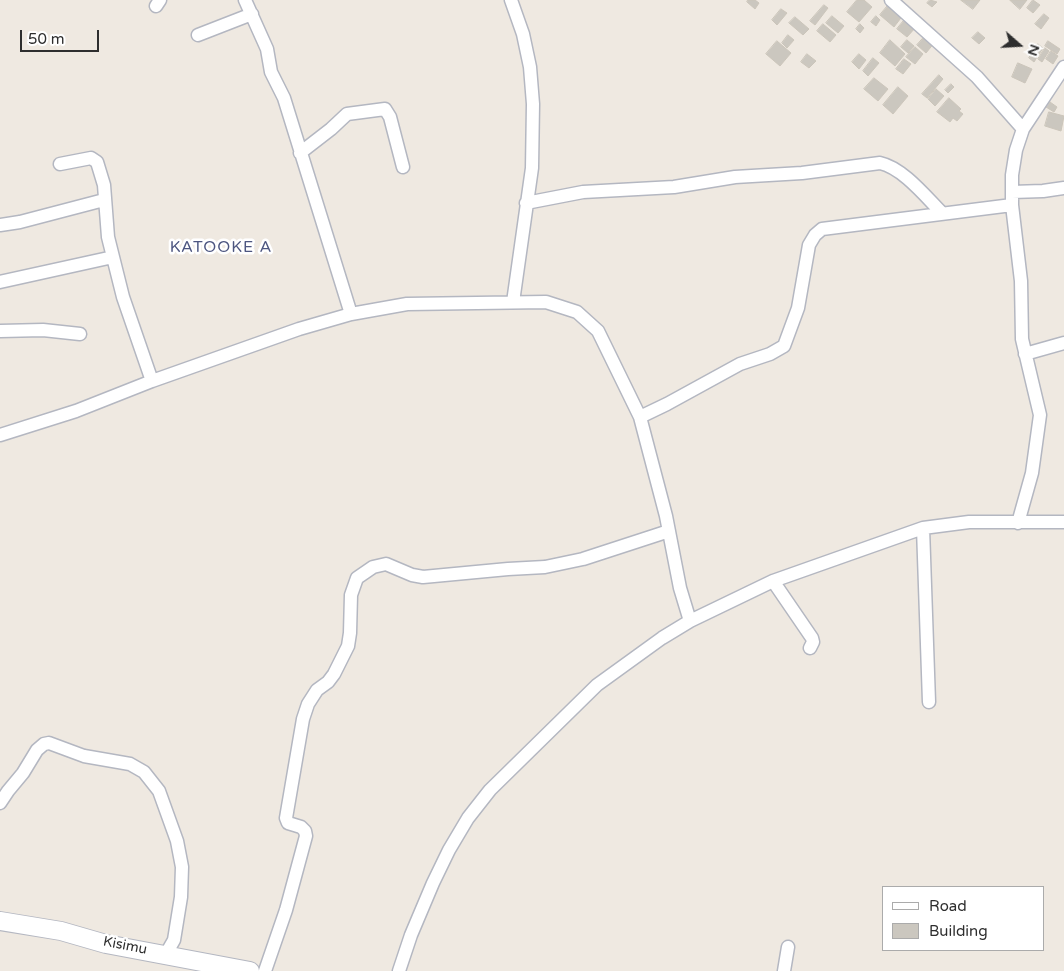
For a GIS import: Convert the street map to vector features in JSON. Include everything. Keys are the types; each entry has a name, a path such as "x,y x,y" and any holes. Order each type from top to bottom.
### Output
{"street":[{"path":"245,0 268,49 271,72 284,98 351,314"},
{"path":"511,0 523,34 530,67 533,104 532,168 513,302"},
{"path":"891,0 977,77 1023,129"},
{"path":"198,35 252,14"},
{"path":"1018,523 1032,473 1040,415 1022,340 1020,281 1012,198 1012,175 1016,150 1023,129 1064,67"},
{"path":"300,152 331,129 347,114 385,109 390,117 403,167"},
{"path":"60,164 94,159 97,162 104,185 108,237 123,297 152,380"},
{"path":"526,203 583,192 674,187 735,177 802,173 880,163 889,165 896,170 920,190 942,213"},
{"path":"640,417 740,364 770,354 784,346 798,308 809,245 815,235 822,230 942,213 1064,188"},
{"path":"0,225 20,222 104,200"},
{"path":"0,282 113,257"},
{"path":"0,435 76,410 152,380 299,329 351,314 407,304 546,302 577,312 598,331 640,417 669,531 680,588 690,620"},
{"path":"0,331 43,330 80,334"},
{"path":"1025,354 1064,343"},
{"path":"399,971 423,907 449,850 468,818 490,790 597,685 662,638 690,620 716,610 774,581 923,528 969,522 1064,522"},
{"path":"923,528 930,702"},
{"path":"265,971 286,910 306,836 305,831 301,827 288,823 286,818 303,719 308,704 317,690 328,682 334,674 348,646 351,595 357,578 373,566 386,564 412,575 423,577 545,567 583,559 669,531"},
{"path":"774,581 812,638 813,642 810,648"},
{"path":"0,803 23,773 37,750 44,744 49,743 97,759 130,764 144,772 159,791 177,841 182,867 181,897 174,940 166,954"},
{"name":"Kisimu","path":"0,922 61,931 106,944 250,971"},
{"path":"784,971 788,947"}],"building":[{"path":"748,0 755,0 759,3 755,9 747,2"},
{"path":"857,0 864,0 872,7 859,22 847,12"},
{"path":"930,0 937,2 932,7 927,3"},
{"path":"961,0 980,0 973,9"},
{"path":"1010,0 1027,0 1020,9"},
{"path":"1033,0 1040,5 1033,13 1027,8"},
{"path":"890,3 904,14 894,27 880,15"},
{"path":"824,5 828,8 815,25 810,21"},
{"path":"781,9 787,13 777,25 772,20"},
{"path":"1044,14 1049,18 1041,29 1035,24"},
{"path":"832,16 844,26 838,33 826,23"},
{"path":"876,16 880,20 876,26 871,22"},
{"path":"795,17 809,29 803,35 789,23"},
{"path":"906,18 916,27 907,37 897,29"},
{"path":"823,24 836,35 830,42 817,31"},
{"path":"860,24 864,28 860,33 856,29"},
{"path":"978,32 985,38 979,44 972,38"},
{"path":"788,35 794,40 787,48 782,43"},
{"path":"926,35 935,42 926,53 917,45"},
{"path":"890,40 905,54 895,66 880,53"},
{"path":"907,40 914,46 908,53 901,47"},
{"path":"777,41 791,53 780,66 766,54"},
{"path":"1048,41 1060,49 1057,54 1045,46"},
{"path":"1038,44 1043,48 1034,62 1029,58"},
{"path":"915,47 923,54 915,64 906,57"},
{"path":"1045,48 1049,51 1042,62 1038,59"},
{"path":"1051,51 1058,56 1053,64 1046,59"},
{"path":"807,54 816,61 809,68 801,62"},
{"path":"859,54 866,60 859,69 852,62"},
{"path":"873,58 879,63 868,76 863,71"},
{"path":"904,59 911,64 903,74 896,69"},
{"path":"1018,63 1032,69 1025,83 1012,77"},
{"path":"939,75 943,79 927,98 922,94"},
{"path":"874,78 888,89 878,101 864,89"},
{"path":"951,84 954,87 948,93 945,90"},
{"path":"898,87 908,96 893,114 883,105"},
{"path":"936,89 944,96 935,106 928,99"},
{"path":"949,98 961,109 959,111 963,114 957,121 953,118 950,122 937,112"},
{"path":"1050,102 1057,107 1054,112 1046,107"},
{"path":"1049,112 1064,116 1061,131 1045,126"}],"district":[{"name":"KATOOKE A","path":"221,248"}]}
